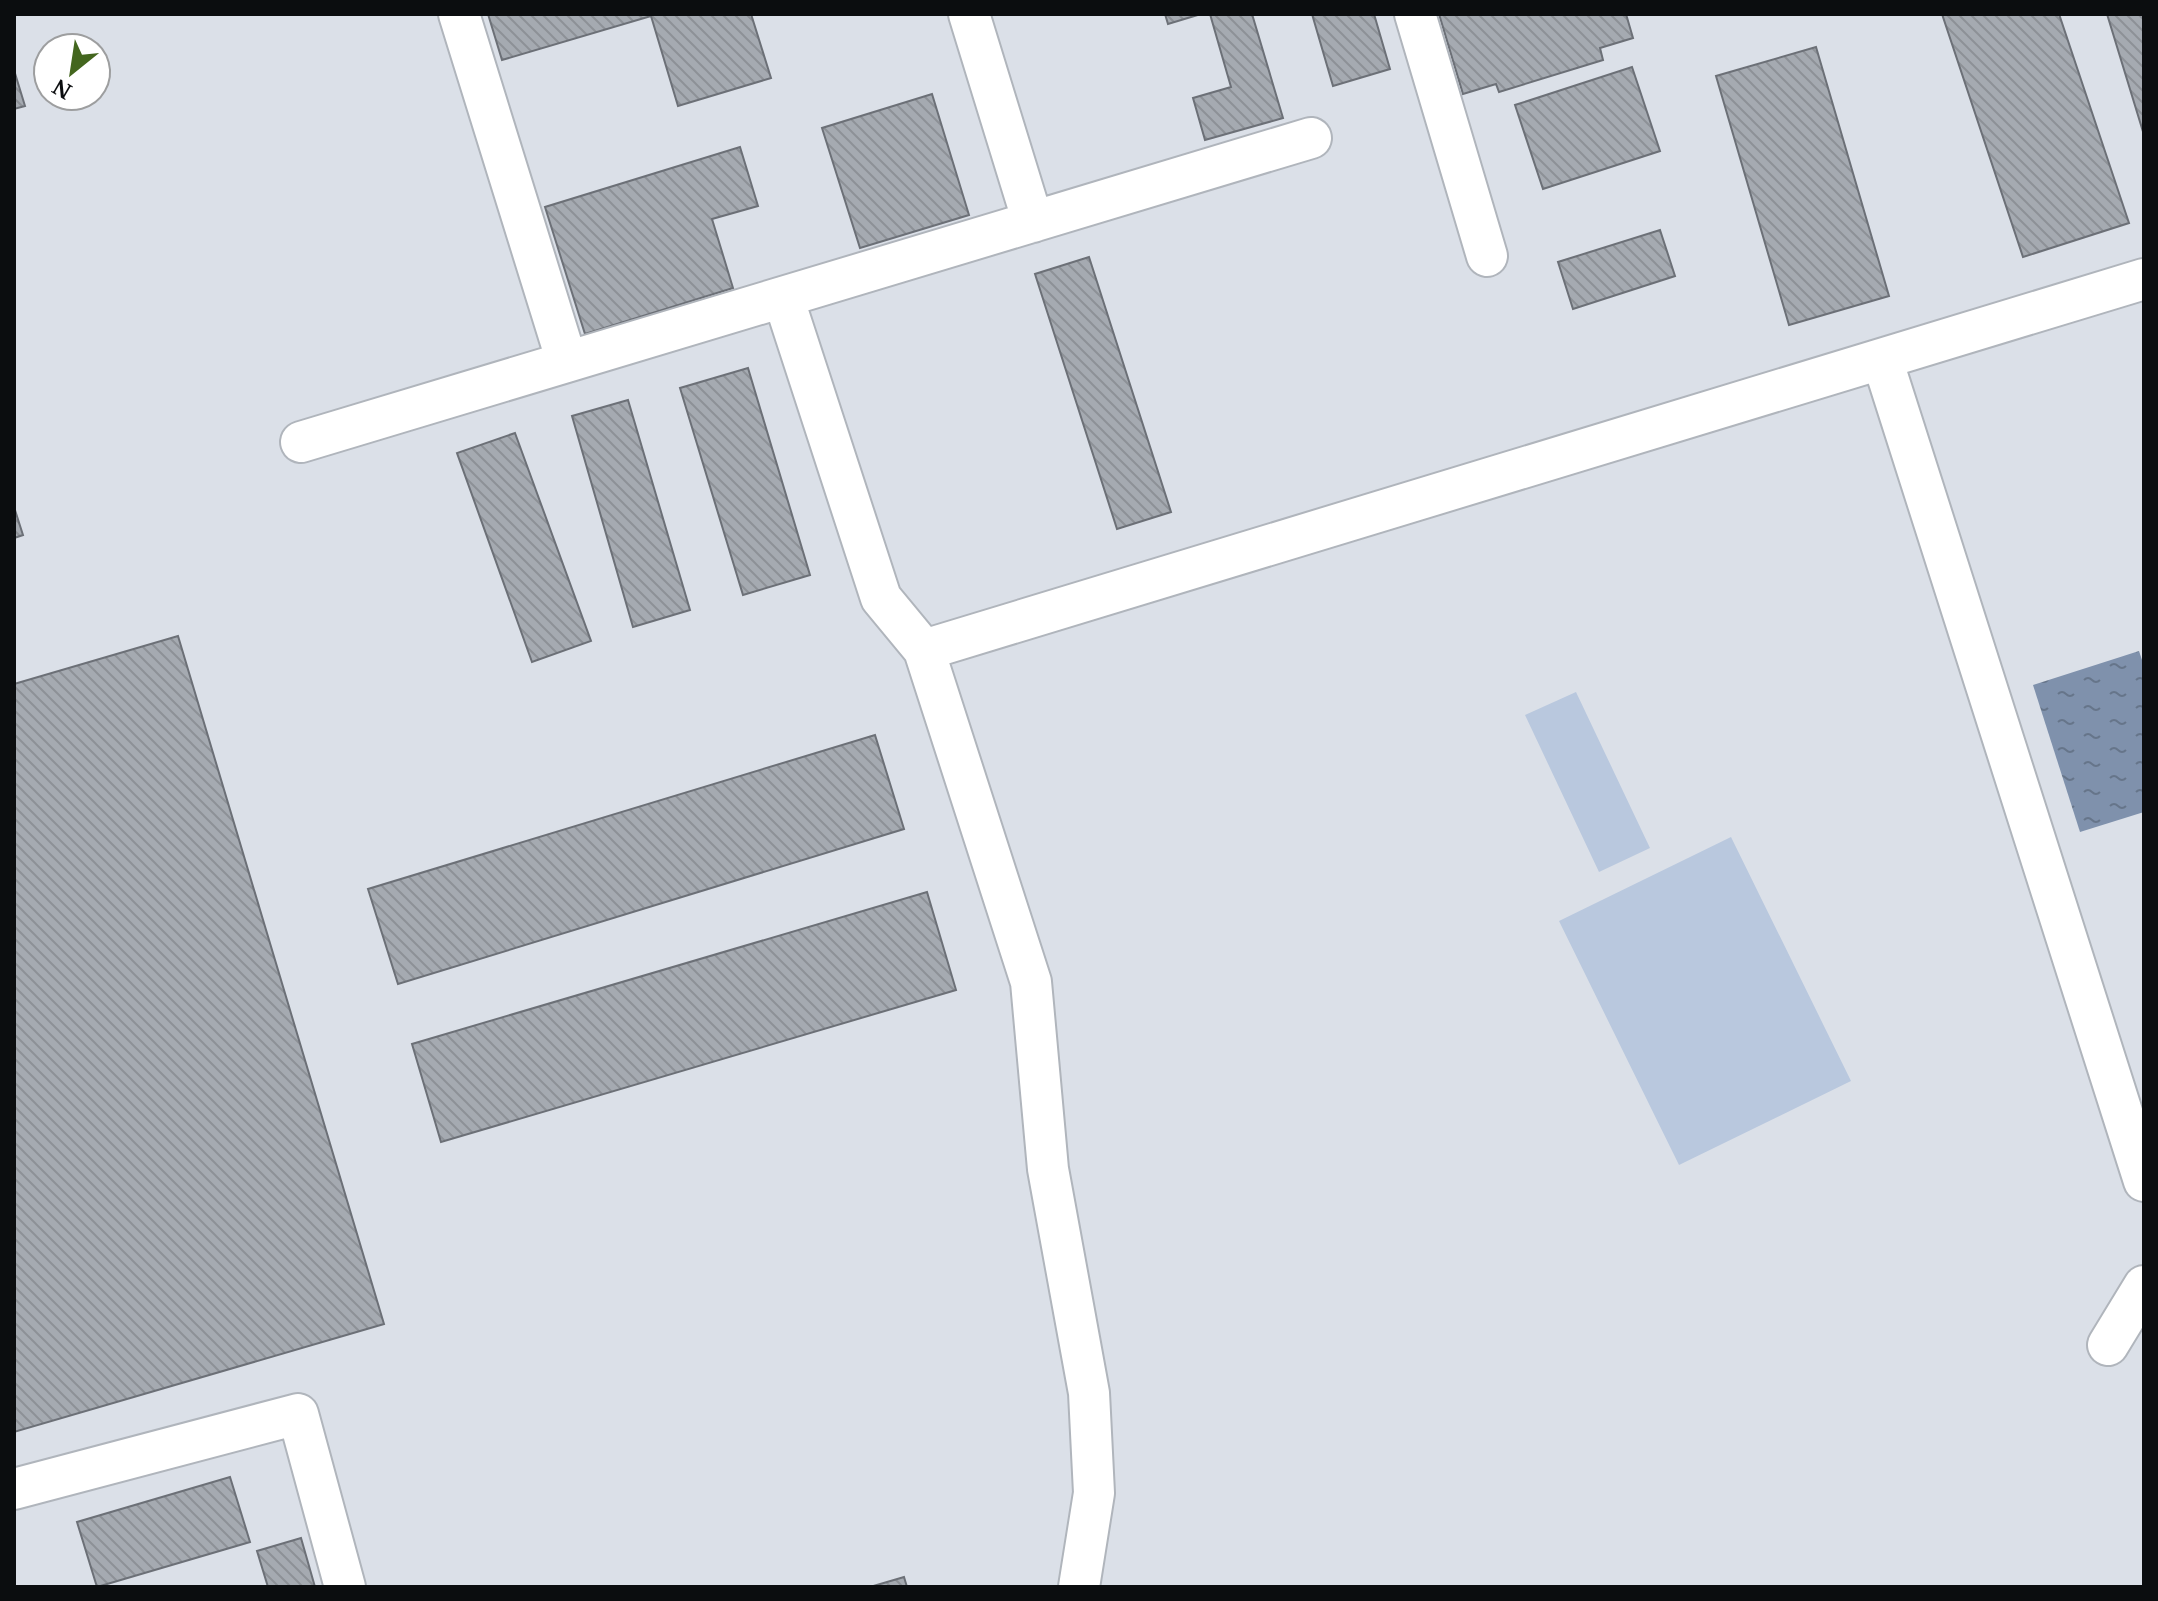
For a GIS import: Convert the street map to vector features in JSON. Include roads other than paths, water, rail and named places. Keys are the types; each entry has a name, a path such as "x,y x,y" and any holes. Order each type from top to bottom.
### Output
{"lane":[{"path":"459,14 567,362"},
{"path":"969,14 1033,222"},
{"path":"1415,14 1487,256"},
{"path":"301,442 1311,138"},
{"path":"924,650 2144,279"},
{"path":"783,297 881,598 924,650 1031,982 1048,1169 1089,1393 1094,1493 1079,1587"},
{"path":"1882,359 2144,1181"},
{"path":"2108,1345 2144,1286"},
{"path":"14,1489 298,1414 345,1587"}],"water":[{"path":"2139,651 2144,666 2144,812 2080,832 2033,685"}]}
